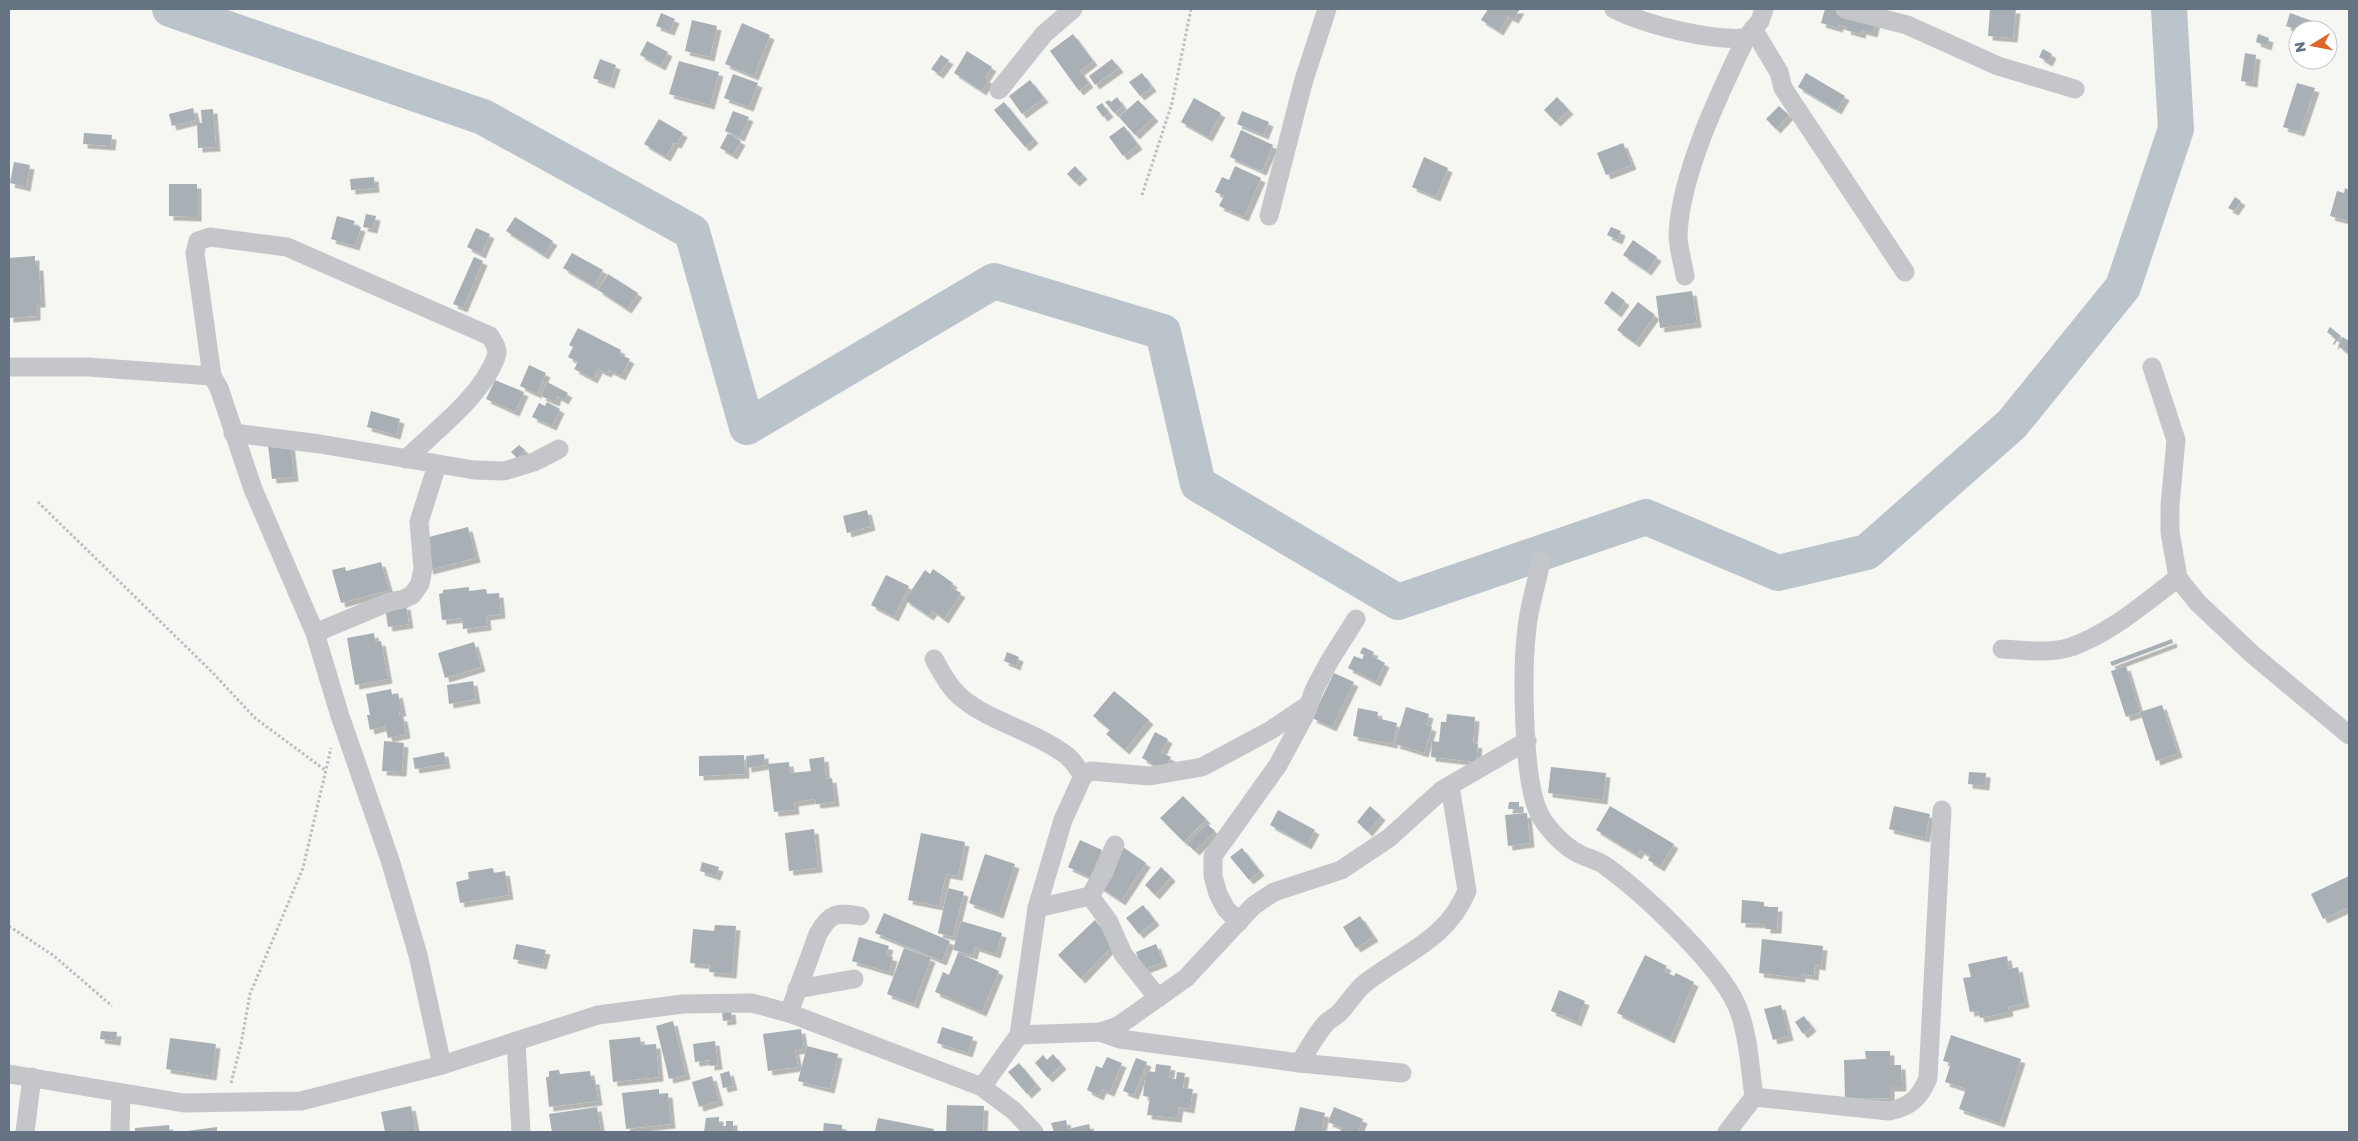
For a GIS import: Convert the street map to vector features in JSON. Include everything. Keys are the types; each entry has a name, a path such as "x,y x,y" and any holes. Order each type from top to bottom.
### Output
{"street":[{"path":"999,90 1044,34 1073,9"},
{"path":"1269,216 1303,83 1327,9"},
{"path":"1614,9 1636,20 1729,40 1750,33"},
{"path":"1685,276 1678,236 1684,195 1718,96 1750,33 1760,21 1764,9"},
{"path":"1846,9 1907,25 1998,66 2075,89"},
{"path":"1750,33 1779,72 1784,88 1905,272"},
{"path":"406,459 478,389 496,356 496,345 490,336 393,295 316,258 287,247 210,237 198,241 195,253 212,376 219,388 253,489 315,633 340,716 393,870 418,955 442,1065"},
{"path":"2152,366 2176,440 2170,505 2170,532 2178,578 2197,602 2252,654 2349,735"},
{"path":"9,367 88,367 212,376"},
{"path":"233,433 320,444 474,470 504,471 534,462 559,449"},
{"path":"315,633 389,602 404,599 412,595 420,584 424,568 419,522 437,465"},
{"path":"1541,561 1527,627 1525,674 1530,787 1540,815 1556,835 1574,851 1597,860 1650,903 1723,982 1740,1014 1754,1096 1727,1132"},
{"path":"2002,649 2038,651 2070,647 2106,630 2178,578"},
{"path":"1238,922 1226,909 1218,894 1213,876 1212,856 1278,766 1330,660 1356,619"},
{"path":"934,659 945,678 964,700 1068,755 1082,776"},
{"path":"982,1087 1019,1035 1037,908 1064,820 1082,776 1091,771 1150,776 1202,767 1271,730 1308,705"},
{"path":"1019,1035 1100,1032 1118,1026 1186,978 1253,906 1274,892 1341,870 1389,838 1442,790 1527,741"},
{"path":"1300,1063 1312,1041 1328,1021 1342,1011 1352,996 1366,983 1428,943 1461,906 1467,891 1450,786"},
{"path":"1754,1096 1889,1111 1902,1109 1914,1102 1923,1091 1928,1078 1942,810"},
{"path":"1037,908 1090,896 1103,874 1115,845"},
{"path":"1090,896 1109,922 1123,954 1158,998"},
{"path":"789,1013 824,924 833,915 844,913 860,916"},
{"path":"797,989 854,979"},
{"path":"9,1074 184,1103 300,1101 442,1065 598,1015 683,1004 752,1003 789,1013 982,1087 1013,1110 1034,1132"},
{"path":"1100,1032 1120,1039 1300,1063 1402,1073"},
{"path":"516,1041 521,1132"},
{"path":"25,1132 32,1077"},
{"path":"120,1132 121,1094"}],"path":[{"path":"1142,195 1172,103 1191,9"},
{"path":"38,502 212,672 255,718 326,770"},
{"path":"224,1103 236,1068 250,994 303,868 340,716"},
{"path":"9,926 54,956 112,1006"}],"building":[{"path":"1488,9 1520,9 1514,19 1508,16 1499,31 1481,20"},
{"path":"1825,9 1838,9 1876,21 1873,33 1862,30 1861,34 1846,30 1847,27 1839,25 1838,28 1821,23"},
{"path":"1990,9 2016,9 2013,38 1988,36"},
{"path":"661,13 675,19 670,31 656,26"},
{"path":"2290,13 2309,20 2288,20 2288,27 2286,26"},
{"path":"692,20 717,26 710,57 685,51"},
{"path":"742,23 770,35 754,76 725,64"},
{"path":"1073,34 1093,61 1080,71 1089,83 1079,91 1050,51"},
{"path":"2258,34 2269,38 2267,46 2256,42"},
{"path":"647,41 668,52 661,66 640,55"},
{"path":"2043,49 2052,54 2048,62 2039,57"},
{"path":"967,51 992,67 985,78 989,80 982,91 954,73"},
{"path":"2245,53 2256,55 2253,83 2241,81"},
{"path":"941,55 949,60 939,74 931,69"},
{"path":"600,59 616,65 610,84 593,78"},
{"path":"1112,59 1119,68 1095,85 1089,76"},
{"path":"679,61 719,72 710,105 669,94"},
{"path":"1142,73 1152,87 1140,96 1129,82"},
{"path":"1806,73 1845,96 1837,110 1798,87"},
{"path":"733,74 758,83 749,107 724,98"},
{"path":"1030,80 1044,98 1022,114 1009,96"},
{"path":"2297,83 2315,88 2300,132 2283,127"},
{"path":"1117,97 1123,106 1114,113 1105,102 1109,100 1111,102"},
{"path":"1557,97 1569,110 1556,122 1544,110"},
{"path":"1194,98 1221,113 1208,137 1181,122"},
{"path":"1138,100 1154,117 1135,135 1119,117"},
{"path":"1004,102 1034,139 1025,147 994,110"},
{"path":"1102,103 1109,113 1103,117 1096,107"},
{"path":"1779,106 1789,115 1776,129 1766,119"},
{"path":"193,108 196,120 172,126 169,114"},
{"path":"213,109 216,147 198,148 197,123 202,123 201,110"},
{"path":"733,111 749,117 740,137 725,131"},
{"path":"1242,111 1269,122 1264,135 1237,124"},
{"path":"659,119 683,133 677,144 674,143 666,157 644,144"},
{"path":"1124,126 1138,145 1123,156 1109,137"},
{"path":"1241,130 1273,145 1262,171 1230,157"},
{"path":"84,133 112,135 111,146 83,144"},
{"path":"728,133 741,141 733,155 720,148"},
{"path":"1623,143 1632,165 1606,175 1597,153"},
{"path":"1424,157 1448,168 1436,197 1412,187"},
{"path":"14,162 30,165 26,187 10,183"},
{"path":"1075,166 1083,175 1075,182 1067,174"},
{"path":"1235,166 1261,178 1244,217 1219,206 1224,196 1215,192 1222,177 1229,180"},
{"path":"374,177 375,188 351,190 350,179"},
{"path":"169,184 197,184 197,217 169,216"},
{"path":"2345,188 2349,190 2349,221 2330,216 2337,191 2344,193"},
{"path":"2235,197 2241,201 2234,211 2228,208"},
{"path":"366,214 376,216 373,229 363,227"},
{"path":"337,216 355,221 353,225 361,227 355,246 331,239"},
{"path":"515,217 553,241 544,255 506,231"},
{"path":"1611,227 1621,231 1618,240 1607,235"},
{"path":"476,228 490,234 481,254 467,247"},
{"path":"1633,240 1657,257 1647,271 1623,255"},
{"path":"572,253 603,270 594,286 563,268"},
{"path":"35,256 35,266 39,266 41,303 36,303 36,316 9,318 9,258"},
{"path":"474,257 483,261 463,308 453,304"},
{"path":"608,274 638,293 627,309 598,290"},
{"path":"1612,291 1625,301 1617,313 1604,303"},
{"path":"1692,291 1697,323 1660,328 1656,296"},
{"path":"1638,302 1655,315 1635,343 1617,330"},
{"path":"2330,327 2341,336 2334,345 2336,339 2327,332"},
{"path":"578,328 621,350 619,354 630,359 621,376 609,370 607,373 598,369 593,379 574,369 578,362 568,357 573,347 569,345"},
{"path":"2343,337 2349,341 2349,354 2338,346"},
{"path":"529,365 546,373 537,394 520,386"},
{"path":"495,380 524,392 515,412 486,399"},
{"path":"547,382 568,393 564,400 557,396 555,402 541,396"},
{"path":"547,402 560,409 552,426 532,417 539,403 545,406"},
{"path":"371,411 400,419 396,435 367,427"},
{"path":"290,442 294,477 272,479 268,445"},
{"path":"519,445 525,450 517,458 511,452"},
{"path":"867,510 871,526 847,533 843,516"},
{"path":"468,527 476,558 429,570 421,539"},
{"path":"381,562 389,590 341,603 332,570 345,567 346,571"},
{"path":"933,569 953,583 951,587 961,593 944,619 933,611 929,616 905,600 925,570 930,574"},
{"path":"886,575 909,586 894,617 871,605"},
{"path":"469,587 469,591 486,589 487,594 499,593 501,614 486,616 487,626 463,629 462,618 442,620 439,594 443,593 443,590"},
{"path":"406,605 409,624 388,627 385,607"},
{"path":"374,633 375,642 381,641 388,679 355,685 347,638"},
{"path":"2172,639 2173,643 2112,666 2110,662"},
{"path":"474,642 481,667 445,678 438,653"},
{"path":"1363,647 1374,652 1372,656 1385,663 1376,682 1348,668 1354,656 1362,659 1364,655 1360,653"},
{"path":"1007,652 1019,657 1016,666 1004,661"},
{"path":"2126,666 2140,712 2126,717 2111,671"},
{"path":"1334,673 1354,682 1332,727 1312,718"},
{"path":"473,681 476,699 449,704 447,685"},
{"path":"391,689 392,695 398,693 402,712 399,712 400,717 403,717 406,734 388,738 385,726 370,730 367,715 370,715 366,694"},
{"path":"1114,691 1149,720 1125,750 1106,734 1110,730 1093,716"},
{"path":"2162,705 2178,753 2156,761 2140,712"},
{"path":"1406,707 1429,714 1426,725 1432,727 1424,753 1395,744"},
{"path":"1358,708 1378,712 1377,718 1397,723 1393,744 1353,736"},
{"path":"1447,714 1475,717 1473,743 1478,744 1476,762 1431,757 1432,741 1439,742 1441,722 1446,722"},
{"path":"1155,732 1168,739 1161,753 1171,757 1164,770 1142,758"},
{"path":"384,741 404,743 402,772 382,771"},
{"path":"444,752 446,764 415,769 413,758"},
{"path":"764,754 765,765 747,768 746,756"},
{"path":"744,755 745,774 699,776 699,756"},
{"path":"824,757 826,779 832,778 835,802 816,804 815,799 794,802 795,810 774,812 768,764 789,762 790,773 811,771 809,759"},
{"path":"1551,767 1606,773 1603,800 1548,793"},
{"path":"1969,772 1986,773 1985,786 1968,784"},
{"path":"1183,796 1206,819 1184,842 1160,818"},
{"path":"1509,802 1519,802 1519,809 1508,809"},
{"path":"1370,806 1381,816 1368,832 1357,822"},
{"path":"1610,806 1674,844 1660,867 1648,860 1650,856 1640,850 1637,855 1596,830"},
{"path":"1894,806 1930,814 1925,838 1889,829"},
{"path":"1278,810 1315,830 1307,845 1270,825"},
{"path":"1527,813 1530,843 1508,846 1505,815"},
{"path":"1207,824 1215,831 1195,851 1187,844"},
{"path":"814,829 818,868 789,871 785,833"},
{"path":"921,833 965,842 958,876 946,874 939,906 908,900"},
{"path":"1080,840 1102,850 1090,877 1068,867"},
{"path":"1123,847 1146,863 1121,901 1098,886"},
{"path":"1242,848 1260,871 1249,880 1230,857"},
{"path":"985,854 1015,864 999,914 969,903"},
{"path":"702,862 719,867 716,876 700,871"},
{"path":"1161,867 1171,877 1155,895 1145,885"},
{"path":"493,868 494,873 505,871 509,895 460,903 456,882 469,879 468,872"},
{"path":"2349,876 2349,907 2323,919 2311,894"},
{"path":"948,888 964,892 953,937 938,933"},
{"path":"1742,900 1764,902 1764,907 1778,907 1777,929 1766,929 1766,924 1741,923"},
{"path":"1143,905 1155,921 1139,934 1126,918"},
{"path":"884,913 950,941 942,961 875,933"},
{"path":"1360,916 1374,937 1356,948 1343,927"},
{"path":"1095,920 1114,944 1081,979 1058,955"},
{"path":"961,921 1002,933 996,954 975,947 973,955 953,950"},
{"path":"715,925 736,926 732,974 709,972 710,965 690,963 693,929 714,931"},
{"path":"859,937 889,946 886,955 893,957 889,972 852,961"},
{"path":"1762,939 1823,946 1821,966 1815,965 1814,976 1801,974 1801,978 1759,973"},
{"path":"516,944 546,950 542,965 513,959"},
{"path":"1156,944 1163,962 1142,970 1136,952"},
{"path":"904,948 931,958 914,1004 887,994"},
{"path":"958,953 999,971 982,1012 935,992 943,972 949,975"},
{"path":"1645,955 1667,966 1664,971 1674,976 1676,973 1694,982 1670,1039 1617,1013"},
{"path":"2007,956 2009,969 2018,967 2025,1003 2008,1007 2009,1012 1980,1018 1978,1011 1970,1012 1963,978 1971,977 1968,964"},
{"path":"1559,990 1585,1001 1577,1022 1551,1011"},
{"path":"1781,1005 1789,1036 1773,1040 1764,1009"},
{"path":"731,1010 732,1020 723,1021 722,1011"},
{"path":"1804,1016 1812,1027 1803,1034 1795,1022"},
{"path":"673,1021 686,1075 669,1079 656,1026"},
{"path":"942,1027 973,1037 968,1053 937,1043"},
{"path":"801,1029 804,1049 795,1050 798,1067 768,1071 763,1034"},
{"path":"101,1031 117,1032 116,1041 100,1039"},
{"path":"1951,1035 2021,1059 2000,1123 1959,1109 1966,1089 1945,1082 1951,1063 1943,1061"},
{"path":"640,1037 641,1045 656,1044 659,1077 613,1082 609,1040"},
{"path":"170,1038 216,1044 212,1076 166,1069"},
{"path":"715,1041 718,1065 710,1066 710,1060 695,1062 693,1044"},
{"path":"807,1046 838,1054 830,1089 798,1081"},
{"path":"1865,1051 1890,1051 1890,1065 1901,1065 1902,1087 1890,1087 1890,1098 1845,1099 1844,1060 1866,1059"},
{"path":"1053,1054 1062,1065 1048,1078 1035,1063 1043,1055 1047,1060"},
{"path":"1107,1057 1122,1063 1110,1092 1102,1089 1099,1096 1087,1090 1096,1066 1102,1068"},
{"path":"1136,1058 1147,1062 1134,1095 1123,1091"},
{"path":"1019,1063 1037,1085 1027,1094 1008,1072"},
{"path":"1156,1064 1171,1066 1169,1078 1176,1079 1177,1072 1185,1073 1183,1088 1193,1089 1190,1109 1179,1107 1177,1118 1147,1115 1150,1097 1143,1096 1146,1071 1155,1072"},
{"path":"559,1070 560,1074 590,1071 591,1080 595,1080 598,1101 549,1107 546,1077 549,1077 549,1071"},
{"path":"729,1071 733,1086 723,1088 720,1074"},
{"path":"712,1076 719,1101 699,1107 692,1082"},
{"path":"659,1089 659,1094 668,1093 671,1124 626,1129 622,1093"},
{"path":"947,1105 984,1106 983,1132 946,1132"},
{"path":"411,1106 416,1132 385,1132 381,1112"},
{"path":"597,1107 601,1132 552,1132 549,1114"},
{"path":"1300,1107 1325,1113 1321,1132 1294,1132"},
{"path":"1334,1107 1363,1119 1358,1132 1340,1132 1342,1128 1328,1122"},
{"path":"719,1117 719,1126 726,1126 726,1121 733,1121 733,1132 704,1132 706,1118"},
{"path":"878,1118 934,1129 933,1132 875,1132"},
{"path":"1066,1120 1068,1129 1089,1124 1091,1132 1054,1132 1051,1123"},
{"path":"824,1123 842,1125 842,1132 823,1132"},
{"path":"169,1125 170,1132 135,1132 135,1128"},
{"path":"217,1127 217,1132 187,1132 187,1131"}],"waterway":[{"path":"170,9 483,117 692,232 747,427 994,281 1163,332 1198,484 1398,602 1646,517 1778,573 1867,552 2012,424 2123,287 2176,129 2169,9"}]}
